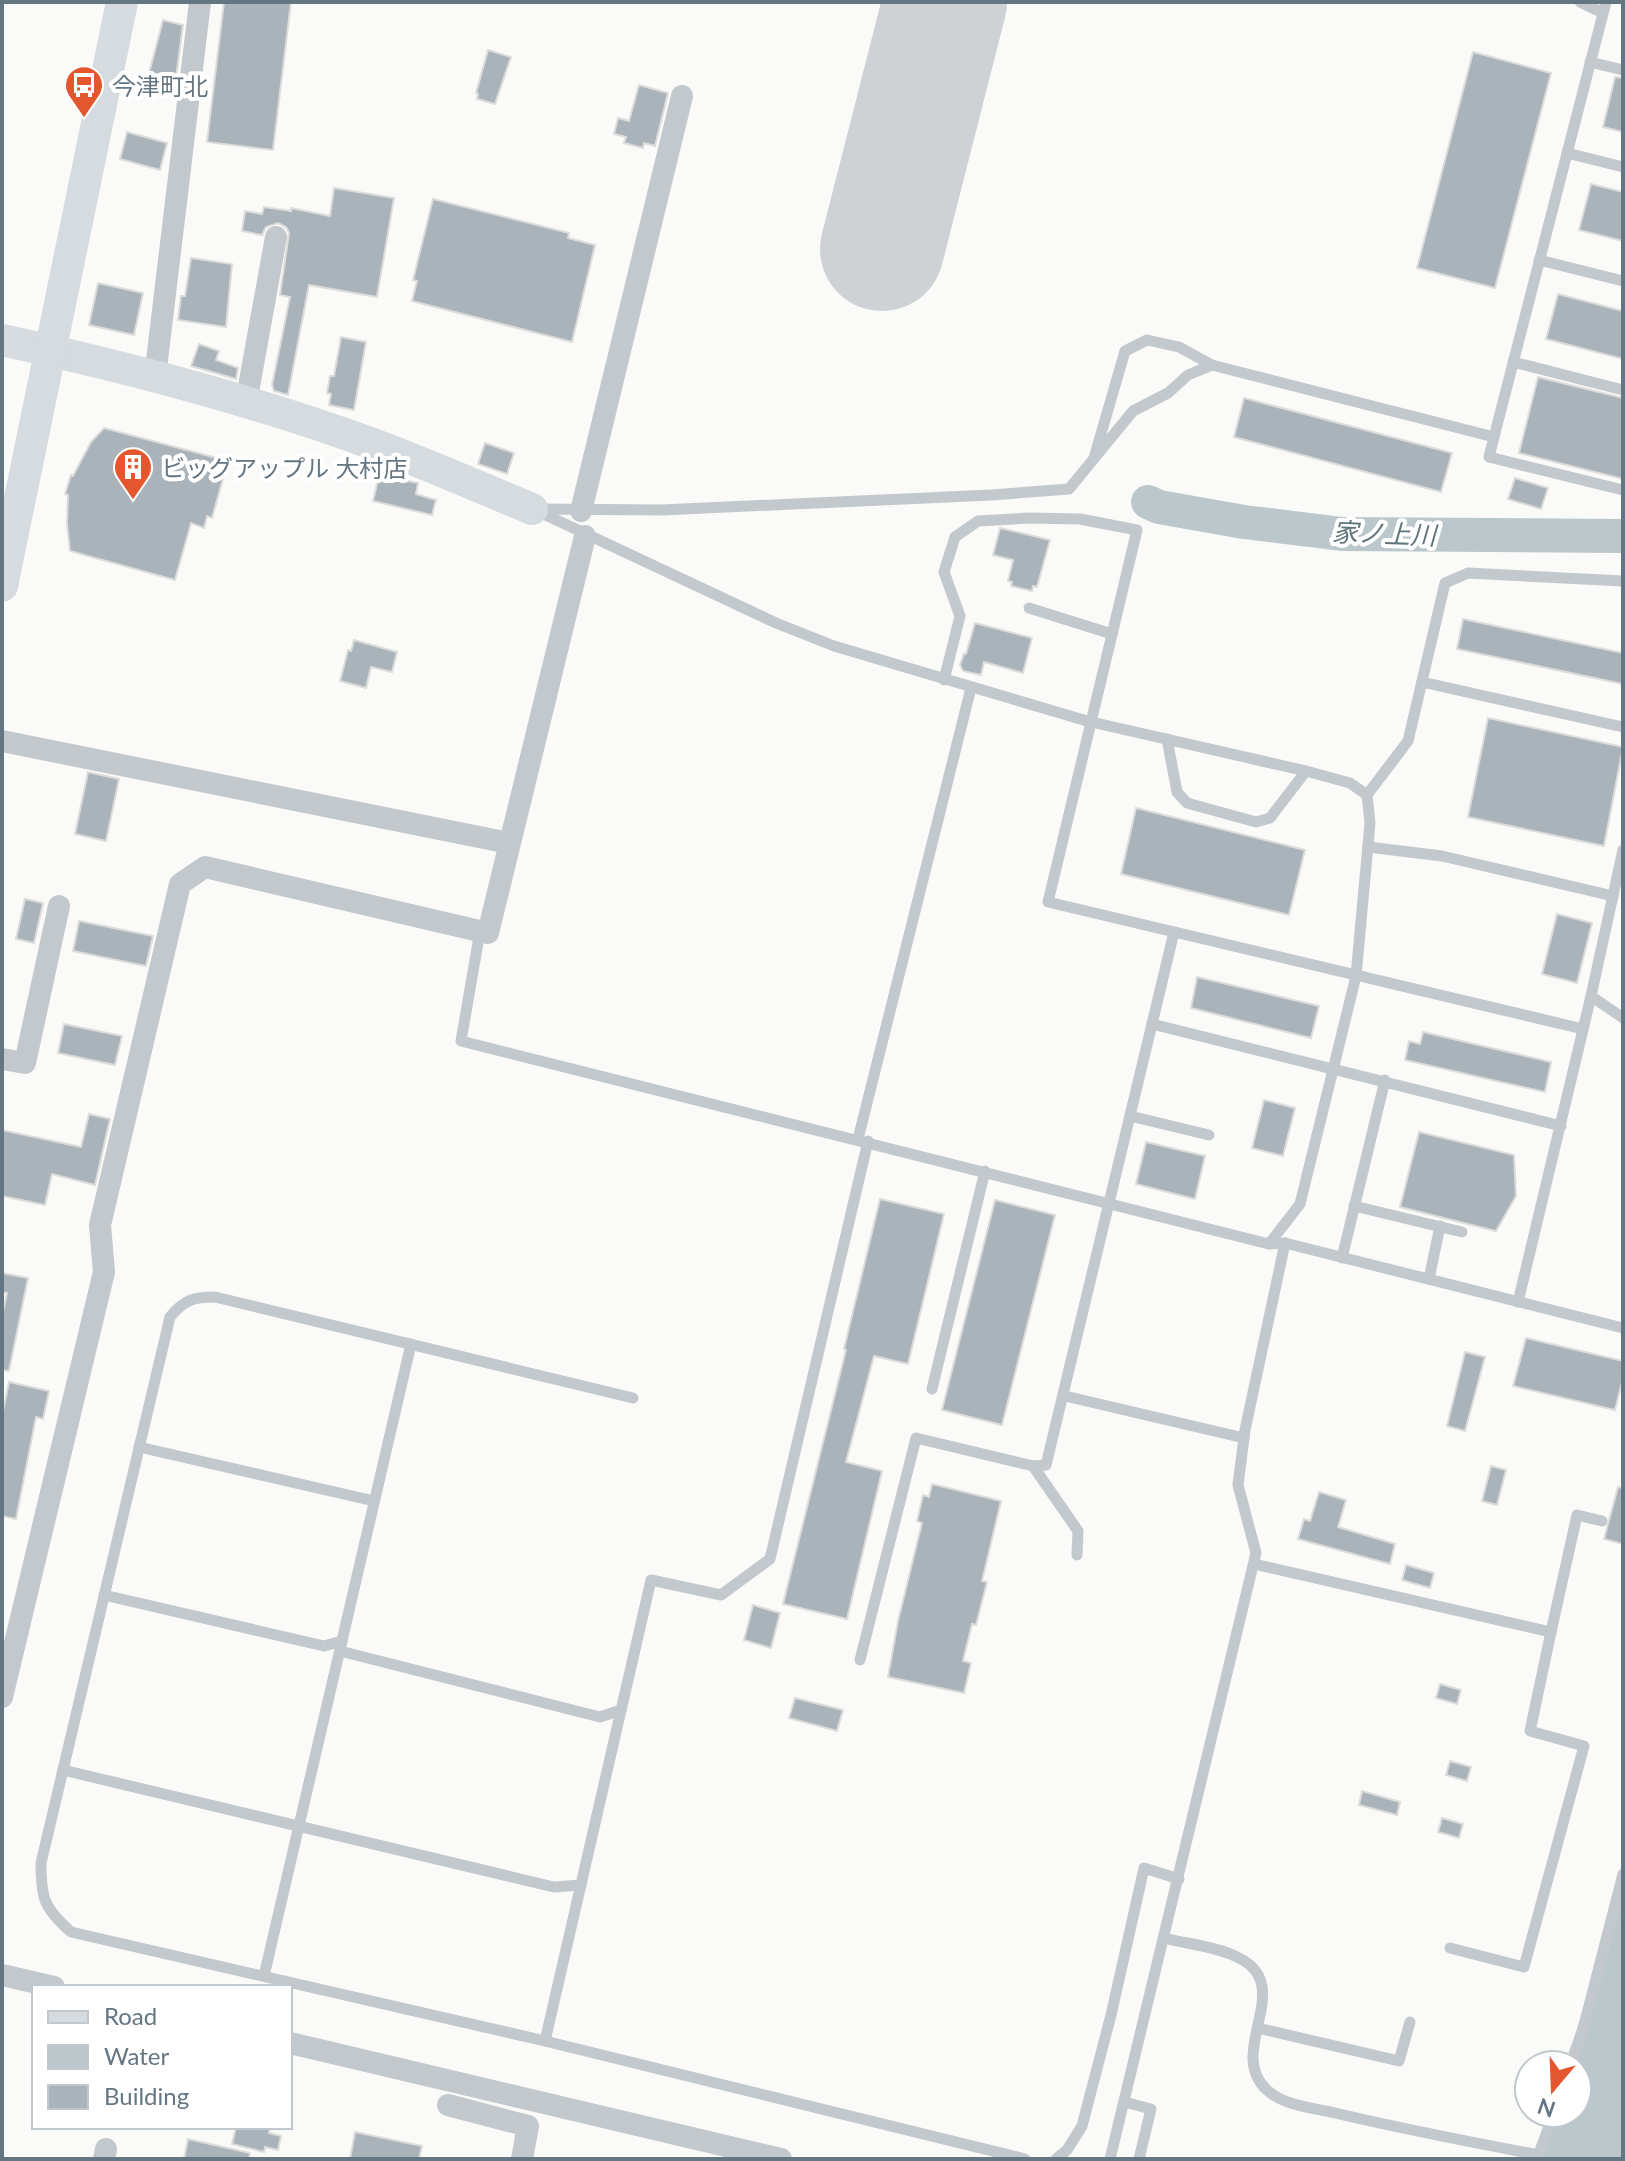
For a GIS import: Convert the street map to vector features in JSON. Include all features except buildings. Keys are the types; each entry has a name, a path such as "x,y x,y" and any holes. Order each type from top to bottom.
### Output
{"street":[{"path":"2,586 122,2"},
{"path":"155,377 200,2"},
{"path":"581,511 682,96"},
{"path":"246,403 276,237"},
{"path":"2,340 155,377 246,403 374,444 532,509"},
{"path":"2,1697 104,1272 100,1225 180,884 205,867 488,933 585,536"},
{"path":"2,741 509,843"},
{"path":"2,1059 25,1063 59,906"},
{"path":"2,1975 45,1985"},
{"path":"292,2043 781,2159"},
{"path":"448,2105 528,2126 522,2159"}],"lane":[{"path":"1580,2 1605,7 1489,457 1623,490"},
{"path":"1590,62 1623,70"},
{"path":"1567,153 1623,167"},
{"path":"1539,260 1623,281"},
{"path":"1094,458 1125,351 1147,340 1179,347 1212,365 1494,437"},
{"path":"1513,362 1623,390"},
{"path":"532,509 581,511 991,495 1069,489 1133,411 1168,393 1188,375 1212,365"},
{"path":"532,509 776,623 834,646 1091,722 1350,783 1367,795"},
{"path":"944,680 960,616 944,572 955,537 978,521 1080,519 1137,530 1048,902 1583,1029"},
{"path":"1269,1244 1300,1204 1356,976 1370,823 1367,795 1408,741 1445,583 1468,573 1623,581"},
{"path":"1029,608 1112,634"},
{"path":"1422,682 1623,727"},
{"path":"545,2041 651,1580 721,1595 770,1559 863,1140 971,688"},
{"path":"1167,739 1177,792 1187,803 1256,822 1270,818 1306,771"},
{"path":"1368,847 1442,856 1613,896"},
{"path":"1518,1302 1623,850"},
{"path":"480,931 461,1041 1269,1244 1285,1243 1623,1328"},
{"path":"860,1660 916,1438 1033,1466 1046,1465 1174,932"},
{"path":"1591,996 1623,1018"},
{"path":"1152,1024 1561,1126"},
{"path":"1342,1258 1385,1080"},
{"path":"1130,1116 1209,1135"},
{"path":"932,1389 985,1171"},
{"path":"1354,1206 1462,1232"},
{"path":"1429,1279 1440,1226"},
{"path":"1110,2159 1254,1564 1256,1553 1238,1485 1244,1438 1285,1243"},
{"path":"633,1398 215,1297 195,1297 182,1302 170,1317 41,1863 41,1894 51,1914 71,1932 545,2041 1025,2159"},
{"path":"264,1976 411,1344"},
{"path":"1065,1396 1244,1438"},
{"path":"139,1447 374,1501"},
{"path":"1033,1466 1078,1531 1077,1555"},
{"path":"1450,1948 1524,1967 1584,1746 1530,1731 1577,1515 1602,1521"},
{"path":"1254,1564 1551,1632"},
{"path":"104,1595 324,1646 341,1646 600,1717 621,1710"},
{"path":"63,1770 554,1887 581,1885"},
{"path":"1056,2159 1067,2150 1082,2126 1144,1868 1179,1879"},
{"path":"1576,2049 1623,1874"},
{"path":"1164,1938 1236,1956 1254,1968 1262,1981 1264,1994 1253,2069 1258,2080 1279,2099 1422,2134 1538,2157 1548,2129"},
{"path":"1258,2028 1399,2061 1410,2022"},
{"path":"1124,2102 1151,2109 1139,2159"}],"water":[{"path":"1623,1890 1623,2159 1541,2159 1549,2129 1593,2129 1593,2049 1570,2049"}],"waterway":[{"name":"家ノ上川","path":"1148,502 1159,507 1244,522 1342,534 1623,536"}],"runway":[{"path":"882,249 945,2"}],"place":[{"name":"今津町北","path":"84,119"},
{"name":"ビッグアップル 大村店","path":"133,501"}]}
